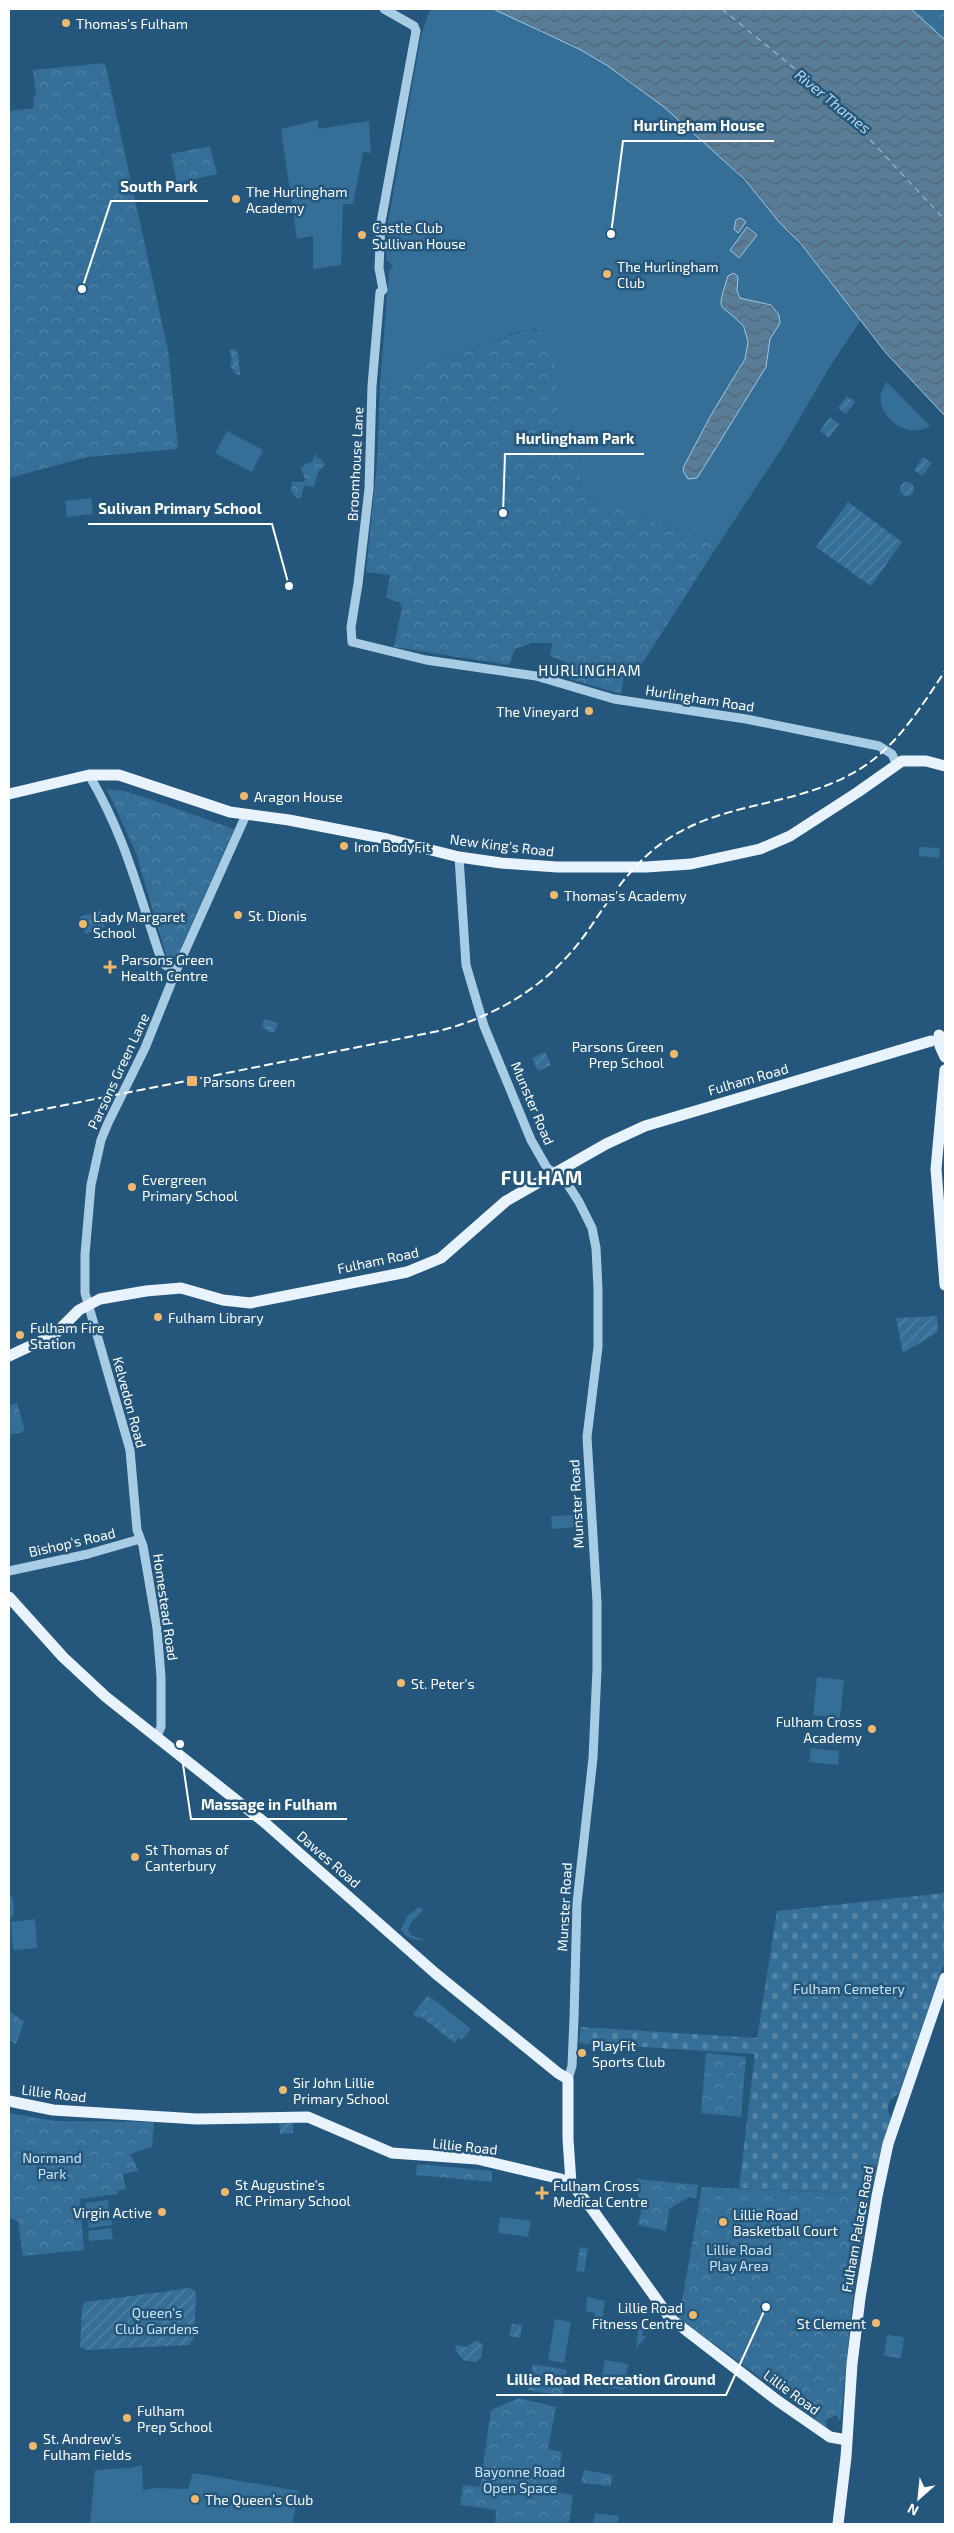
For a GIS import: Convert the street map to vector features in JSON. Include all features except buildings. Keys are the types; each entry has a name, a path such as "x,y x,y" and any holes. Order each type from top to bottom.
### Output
{"main road":[{"path":"896,763 915,760 945,766"},
{"name":"New King's Road","path":"9,794 89,776 119,775 230,812 289,820 387,839 459,857 501,863 557,867 646,867 691,864 754,851 790,836 858,792 896,763"},
{"path":"939,1037 945,1057"},
{"name":"Fulham Road","path":"9,1356 54,1336 88,1304 100,1299 171,1288 194,1290 223,1300 250,1303 407,1272 441,1258 499,1205 619,1137 658,1120 939,1037"},
{"path":"945,1070 936,1169 945,1285"},
{"name":"Dawes Road","path":"9,1597 63,1657 106,1697 259,1818 435,1973 558,2073 568,2079"},
{"name":"Fulham Palace Road","path":"838,2524 847,2440 852,2364 860,2298 888,2144 945,1978"},
{"name":"Munster Road","path":"568,2079 568,2139 571,2183"},
{"name":"Lillie Road","path":"9,2101 53,2110 197,2119 308,2117 392,2153 477,2160 551,2176 571,2183 616,2240 670,2318 778,2401 830,2437 847,2440"}],"street":[{"name":"Broomhouse Lane","path":"350,636 369,489 372,386 380,288 382,222 416,31 414,26 384,9"},
{"name":"Hurlingham Road","path":"350,636 355,644 418,658 537,677 614,698 746,718 879,746 892,754 896,763"},
{"path":"89,776 111,814 124,844 160,956 165,965 176,971 246,815"},
{"name":"Munster Road","path":"459,857 462,931 466,965 484,1026 531,1140 547,1168 568,1185 594,1233 599,1302 597,1370 587,1437 597,1612 596,1697 589,1804 577,1903 572,2066 568,2079"},
{"name":"Parsons Green Lane","path":"88,1304 84,1286 85,1254 91,1185 101,1140 145,1048 176,971"},
{"name":"Kelvedon Road","path":"88,1304 130,1450 137,1530 140,1539"},
{"name":"Bishop's Road","path":"9,1571 88,1554 140,1539"},
{"name":"Homestead Road","path":"140,1539 157,1628 161,1677 161,1727 156,1738"}],"green space":[{"name":"The Hurlingham Club","path":"472,7 494,9 542,33 580,49 622,74 661,103 734,170 800,244 861,320 829,368 784,445 718,545 581,493 579,447 576,444 562,442 558,436 555,368 551,347 546,336 535,329 521,331 428,364 380,385 389,271 393,266 386,260 388,222 421,36 430,9"},
{"path":"911,9 945,9 945,40"},
{"path":"105,63 168,350 178,446 176,449 88,457 9,478 9,111 34,108 33,98 36,96 33,70"},
{"path":"318,120 318,129 369,121 371,153 363,152 353,204 343,204 341,265 313,269 313,236 297,239 281,129"},
{"path":"210,146 217,174 177,183 171,154"},
{"path":"529,329 542,332 548,340 552,352 557,381 558,436 562,442 576,444 579,447 581,493 718,545 640,667 630,666 624,676 621,694 559,676 565,662 550,656 552,643 532,643 515,649 509,665 394,647 402,607 399,602 386,598 390,575 366,572 377,463 380,385 428,364"},
{"path":"234,349 238,353 240,375 237,375 230,366 232,359 229,350"},
{"path":"887,382 930,426 920,430 909,430 891,420 884,411 881,402 881,392"},
{"path":"847,396 855,402 846,414 838,408"},
{"path":"830,417 839,424 829,438 820,431"},
{"path":"227,431 263,450 252,472 215,453"},
{"path":"316,452 316,457 321,459 325,465 318,472 314,487 304,486 301,498 296,498 291,491 292,482 304,482 305,479 301,469 305,464 312,462"},
{"path":"923,457 932,463 922,476 914,470"},
{"path":"907,482 912,484 914,489 912,494 907,496 902,494 900,489 902,484"},
{"path":"91,498 93,514 67,517 65,501"},
{"path":"848,502 902,542 871,586 816,547"},
{"path":"107,789 124,791 147,798 234,829 176,959 172,963 166,955 136,853"},
{"path":"919,847 940,848 939,858 919,856"},
{"path":"101,911 105,927 85,934 80,917"},
{"path":"264,1019 278,1023 275,1032 269,1032 262,1026"},
{"path":"545,1052 551,1065 538,1071 532,1058"},
{"path":"937,1316 938,1332 903,1353 896,1318"},
{"path":"17,1403 25,1431 9,1435 9,1406"},
{"path":"575,1515 576,1527 552,1529 551,1516"},
{"path":"817,1677 844,1680 840,1718 813,1715"},
{"path":"816,1733 839,1736 837,1746 814,1744"},
{"path":"811,1748 839,1751 838,1765 809,1762"},
{"name":"Fulham Cemetery","path":"945,1893 945,1960 899,2094 892,2098 888,2107 891,2118 882,2145 871,2194 739,2188 755,2054 579,2043 581,2027 757,2038 777,1911"},
{"path":"9,1895 13,1898 14,1914 9,1920"},
{"path":"420,1907 423,1910 410,1924 408,1930 411,1935 424,1940 411,1938 401,1929 408,1915"},
{"path":"35,1919 37,1948 13,1950 11,1922"},
{"path":"428,1995 471,2029 462,2040 424,2010 432,2000 427,1997"},
{"path":"427,1997 432,2000 424,2010 459,2038 455,2043 420,2016 418,2018 413,2014"},
{"path":"9,2011 24,2022 16,2044 9,2040"},
{"path":"706,2053 746,2057 741,2117 701,2113"},
{"name":"Normand Park","path":"9,2113 55,2121 154,2122 152,2147 130,2154 139,2171 123,2174 126,2189 117,2191 118,2194 80,2199 84,2250 23,2256 18,2221 9,2218"},
{"path":"279,2123 293,2123 293,2133 280,2134"},
{"path":"417,2164 492,2171 492,2182 416,2175"},
{"path":"637,2179 698,2185 696,2198 689,2197 669,2209 666,2231 638,2225 642,2208 638,2197"},
{"name":"Lillie Road Play Area","path":"702,2187 871,2194 853,2297 840,2422 836,2415 825,2421 828,2429 679,2317"},
{"path":"108,2200 109,2211 86,2213 85,2203"},
{"path":"111,2215 112,2225 89,2228 87,2217"},
{"path":"500,2217 531,2221 528,2237 498,2233"},
{"path":"111,2228 113,2239 89,2241 88,2231"},
{"path":"580,2247 588,2249 584,2272 576,2271"},
{"name":"Queen's Club Gardens","path":"190,2288 195,2291 196,2296 194,2339 189,2345 86,2350 80,2347 82,2307 86,2302"},
{"path":"587,2297 605,2301 602,2319 594,2318 595,2313 586,2311"},
{"path":"555,2319 571,2322 564,2363 548,2360"},
{"path":"639,2322 644,2328 642,2335 646,2337 636,2348"},
{"path":"512,2324 522,2325 520,2338 509,2336"},
{"path":"693,2324 717,2343 715,2345 693,2328"},
{"path":"887,2335 904,2337 901,2358 884,2356"},
{"path":"477,2340 483,2345 481,2357 475,2362 463,2360 455,2350 456,2345 466,2347"},
{"path":"605,2360 628,2364 624,2390 600,2386"},
{"path":"533,2364 567,2370 562,2396 528,2390"},
{"name":"Bayonne Road Open Space","path":"519,2398 556,2407 548,2449 562,2452 556,2492 573,2495 569,2524 495,2524 496,2510 460,2505 463,2485 480,2487 491,2410"},
{"name":"The Queen’s Club","path":"142,2465 143,2490 155,2488 188,2489 193,2473 299,2491 292,2524 90,2524 95,2470 128,2468"},
{"path":"584,2470 612,2475 611,2486 581,2483"},
{"path":"595,2513 619,2516 617,2524 593,2524"}],"water":[{"name":"River Thames","path":"493,9 911,9 945,40 945,416 886,353 801,244 780,223 744,179 702,141 664,107 608,66 579,49"},
{"path":"741,218 746,222 738,233 734,229 736,220"},
{"path":"747,227 757,235 739,258 730,250"},
{"path":"734,273 738,277 737,291 740,298 771,305 779,315 780,323 770,339 766,367 697,478 688,479 683,471 684,466 711,415 745,359 748,342 744,327 722,307 721,303 728,276"}],"ferry route":[{"path":"722,9 833,100 945,220"}],"railway":[{"path":"9,1116 439,1031 483,1016 522,995 557,967 573,951 630,873 650,852 662,843 692,826 722,814 816,789 841,779 862,767 881,754 897,737 912,719 945,671"}],"place":[{"name":"Thomas's Fulham","path":"66,23"},
{"name":"The Hurlingham Academy","path":"236,199"},
{"name":"Hurlingham House","path":"611,234"},
{"name":"Castle Club Sullivan House","path":"362,235"},
{"name":"The Hurlingham Club","path":"607,274"},
{"name":"South Park","path":"82,289"},
{"name":"Hurlingham Park","path":"503,513"},
{"name":"Sulivan Primary School","path":"289,586"},
{"name":"The Vineyard","path":"589,711"},
{"name":"Aragon House","path":"244,796"},
{"name":"Iron BodyFit","path":"344,846"},
{"name":"Thomas's Academy","path":"554,895"},
{"name":"St. Dionis","path":"238,915"},
{"name":"Lady Margaret School","path":"83,924"},
{"name":"Parsons Green Health Centre","path":"110,967"},
{"name":"Parsons Green Prep School","path":"674,1054"},
{"name":"Parsons Green","path":"192,1081"},
{"name":"Evergreen Primary School","path":"132,1187"},
{"name":"Fulham Library","path":"158,1317"},
{"name":"Fulham Fire Station","path":"20,1335"},
{"name":"St. Peter's","path":"401,1683"},
{"name":"Fulham Cross Academy","path":"872,1729"},
{"name":"Massage in Fulham","path":"180,1744"},
{"name":"St Thomas of Canterbury","path":"135,1857"},
{"name":"PlayFit Sports Club","path":"582,2053"},
{"name":"Sir John Lillie Primary School","path":"283,2090"},
{"name":"St Augustine's RC Primary School","path":"225,2192"},
{"name":"Fulham Cross Medical Centre","path":"542,2193"},
{"name":"Virgin Active","path":"162,2212"},
{"name":"Lillie Road Basketball Court","path":"723,2222"},
{"name":"Lillie Road Recreation Ground","path":"766,2307"},
{"name":"Lillie Road Fitness Centre","path":"693,2315"},
{"name":"St Clement","path":"876,2323"},
{"name":"Fulham Prep School","path":"127,2418"},
{"name":"St. Andrew's Fulham Fields","path":"33,2446"},
{"name":"The Queen’s Club","path":"195,2499"}],"district":[{"name":"HURLINGHAM","path":"590,670"},
{"name":"FULHAM","path":"542,1177"}]}
